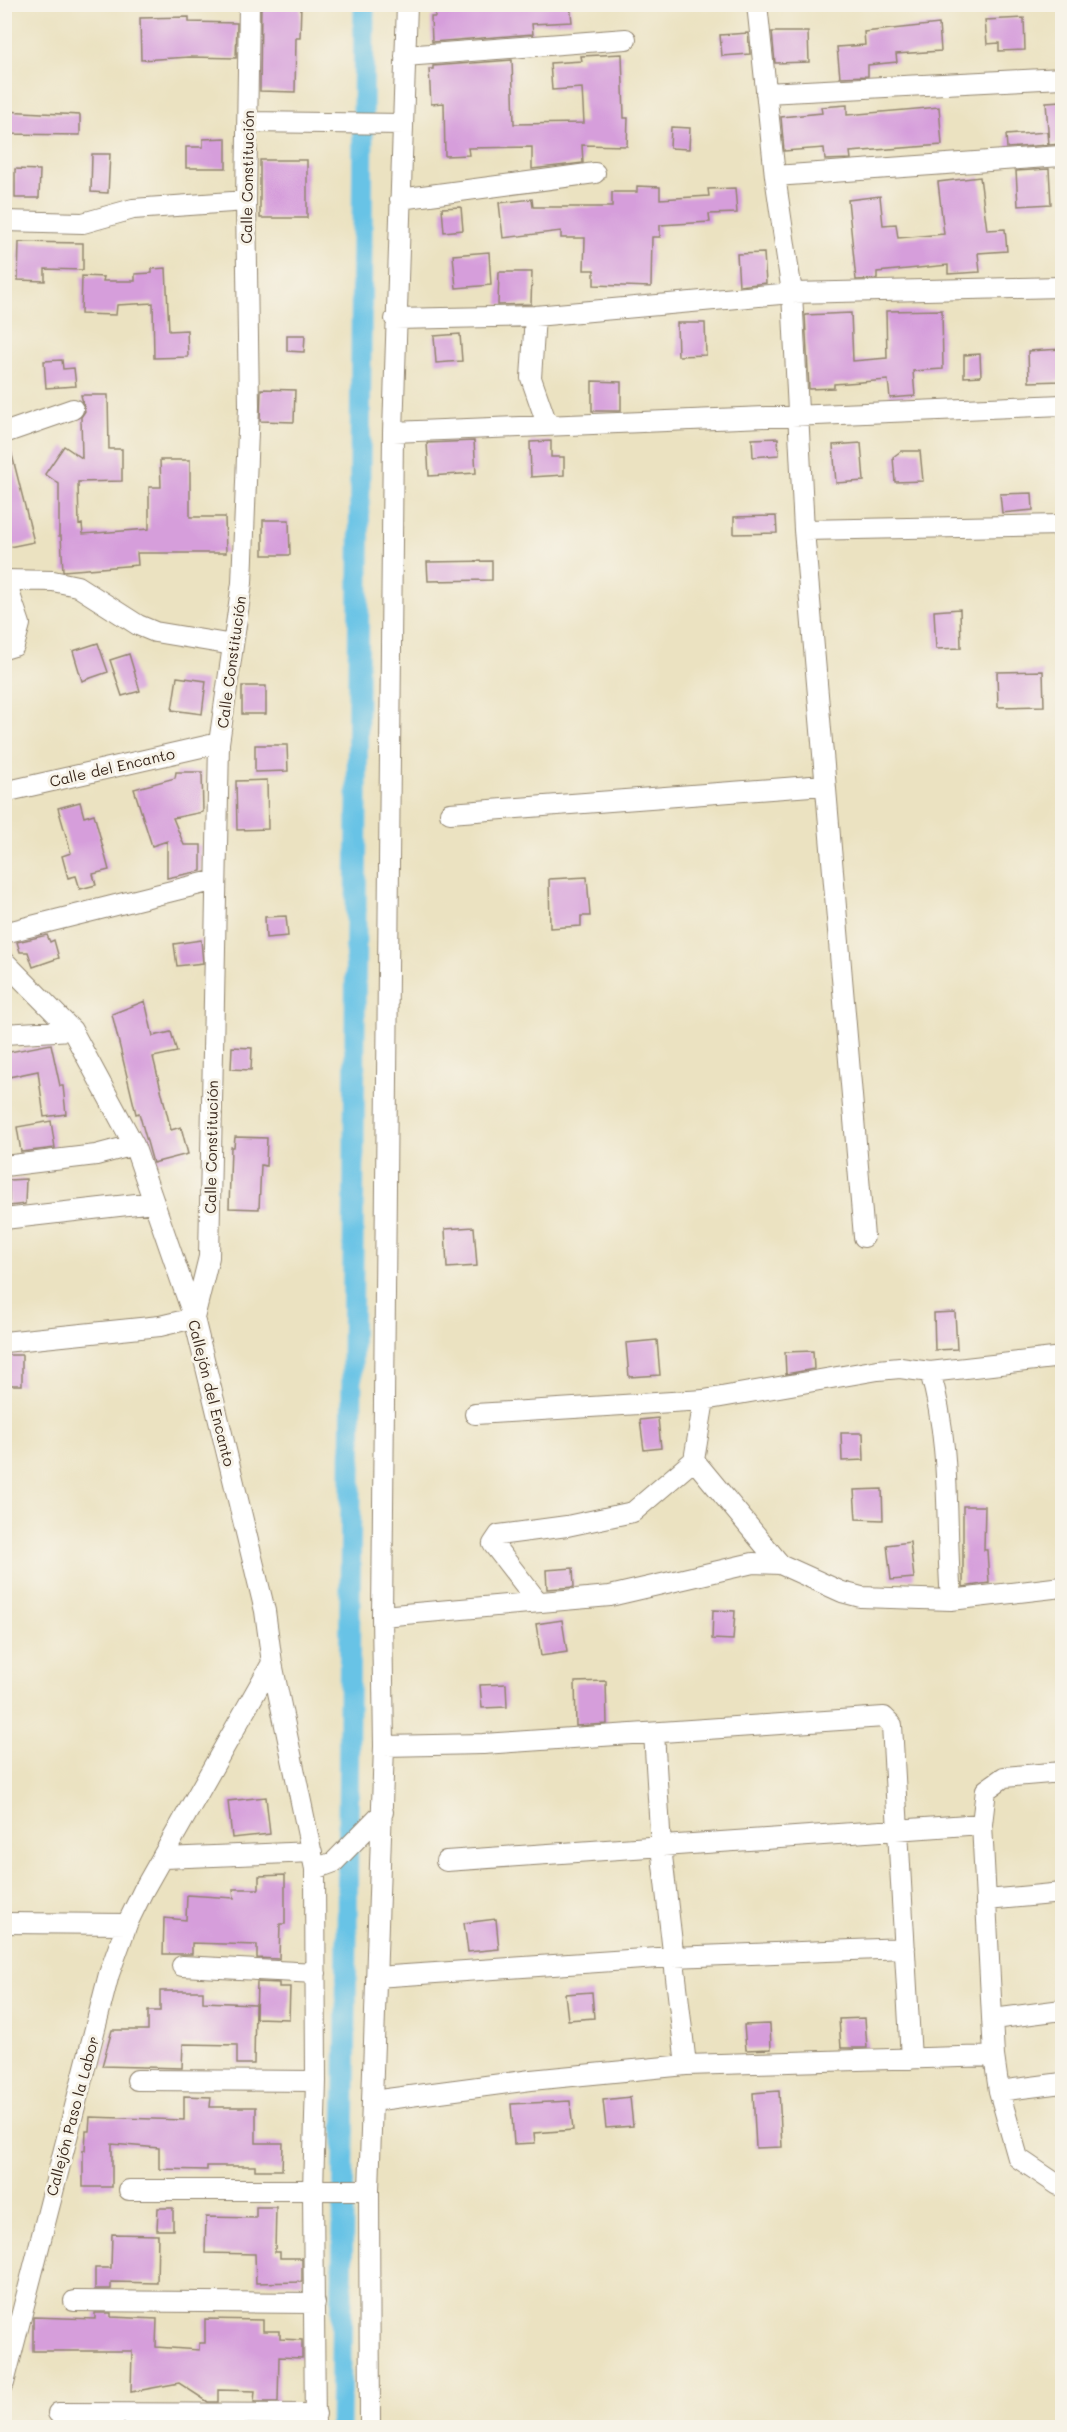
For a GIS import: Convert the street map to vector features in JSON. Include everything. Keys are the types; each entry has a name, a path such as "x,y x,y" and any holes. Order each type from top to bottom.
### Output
{"street":[{"name":"Calle Constitución","path":"194,1318 209,1257 219,743 242,583 249,406 246,201 249,4"},
{"path":"370,2427 364,2190 372,2101 376,1977 377,1819 384,1746 382,1616 393,432 399,199 395,125 405,56 407,4"},
{"path":"757,4 775,176 792,293 804,530 864,1237"},
{"path":"405,56 626,39"},
{"path":"766,93 1062,78"},
{"path":"248,122 395,125"},
{"path":"775,176 1061,156"},
{"path":"399,199 595,173"},
{"path":"4,221 83,223 133,209 246,201"},
{"path":"395,319 536,316 792,293 1062,287"},
{"path":"536,316 531,378 547,424"},
{"path":"393,432 1062,405"},
{"path":"4,433 73,409"},
{"path":"804,530 1062,525"},
{"path":"4,649 14,646 20,624 5,579 53,581 77,586 138,625 155,632 233,645"},
{"name":"Calle del Encanto","path":"4,792 219,743"},
{"path":"450,813 824,785"},
{"path":"4,933 216,880"},
{"name":"Callejón del Encanto","path":"4,961 72,1030 134,1145 194,1318 265,1611 272,1664 313,1861 316,2081 321,2190 315,2303 316,2421"},
{"path":"4,1034 72,1030"},
{"path":"4,1166 96,1155 134,1145"},
{"path":"4,1220 154,1202"},
{"path":"4,1342 160,1326 194,1318"},
{"path":"475,1414 704,1400 878,1370 900,1368 930,1372 1062,1357"},
{"path":"930,1372 938,1399 947,1500 951,1600"},
{"path":"538,1602 493,1544 499,1534 567,1526 633,1512 694,1460 704,1400"},
{"path":"694,1460 780,1564"},
{"path":"382,1616 609,1596 753,1563 780,1564 842,1592 861,1597 951,1600 1062,1587"},
{"name":"Callejón Paso la Labor","path":"4,2383 109,1974 127,1924 272,1664"},
{"path":"384,1746 483,1744 884,1717 892,1725 896,1828 911,2059"},
{"path":"654,1733 661,1847 686,2065"},
{"path":"1062,1772 1004,1778 986,1790 982,1824 994,2056 999,2091 1018,2158 1058,2185 1062,2184"},
{"path":"164,1858 334,1862 377,1819"},
{"path":"446,1861 896,1828 982,1824"},
{"path":"987,1900 1062,1893"},
{"path":"4,1923 127,1924"},
{"path":"376,1977 673,1957 905,1948"},
{"path":"182,1966 316,1973"},
{"path":"993,2019 1062,2010"},
{"path":"372,2101 531,2080 686,2065 994,2056"},
{"path":"137,2080 316,2081"},
{"path":"999,2091 1062,2083"},
{"path":"129,2190 364,2190"},
{"path":"74,2301 315,2303"},
{"path":"58,2413 316,2421"}],"building":[{"path":"261,4 301,4 300,38 296,38 295,92 260,91"},
{"path":"435,4 490,4 490,9 570,4 572,22 532,24 533,34 432,42 431,17 435,17"},
{"path":"189,17 189,22 237,23 236,58 190,57 141,60 140,18"},
{"path":"1024,18 1025,50 999,51 999,43 987,44 985,20"},
{"path":"939,24 941,51 896,54 897,62 868,65 868,76 840,77 837,47 865,45 864,32"},
{"path":"772,32 808,32 809,62 775,63"},
{"path":"748,33 750,54 722,56 720,35"},
{"path":"622,54 624,118 628,118 627,146 582,145 583,163 532,169 532,147 468,148 469,155 445,156 444,103 431,104 429,69 433,69 433,66 512,60 514,124 584,123 582,88 552,90 550,63 582,61 581,56"},
{"path":"1062,101 1062,144 1049,145 1046,102"},
{"path":"847,105 847,115 939,107 942,145 850,152 851,159 825,160 824,148 784,151 781,117 822,113 821,107"},
{"path":"4,111 80,115 80,135 4,134"},
{"path":"671,127 690,128 689,149 670,148"},
{"path":"1047,132 1048,145 1007,148 1006,135"},
{"path":"226,138 226,168 186,168 186,147 203,147 203,139"},
{"path":"92,154 110,154 108,193 91,192"},
{"path":"260,160 307,160 307,218 260,218"},
{"path":"15,169 40,170 39,198 15,198"},
{"path":"1049,169 1051,204 1018,206 1016,171"},
{"path":"980,177 987,230 1005,229 1007,251 978,253 980,272 948,274 948,265 877,272 877,279 856,280 848,200 880,196 883,225 896,224 898,238 944,234 938,182"},
{"path":"637,186 660,187 660,199 709,196 708,189 735,188 737,213 709,214 710,222 660,225 660,237 652,237 651,287 594,285 594,270 584,270 585,238 561,238 561,231 503,238 499,203 532,199 533,207 612,207 612,192 637,192"},
{"path":"461,207 463,230 444,232 442,208"},
{"path":"19,242 83,243 83,270 45,269 45,281 18,280"},
{"path":"489,252 491,285 456,288 453,255"},
{"path":"764,253 766,283 739,286 737,254"},
{"path":"166,268 169,331 187,330 188,357 154,358 153,303 117,305 116,315 81,314 82,276 104,277 103,281 135,281 135,274 152,273 152,269"},
{"path":"499,272 532,272 531,304 498,305"},
{"path":"942,310 943,369 913,371 915,396 890,398 888,380 834,384 834,388 809,389 805,315 851,313 853,361 887,358 886,311"},
{"path":"677,323 705,323 706,355 678,356"},
{"path":"460,334 462,361 436,363 434,336"},
{"path":"287,335 305,335 304,352 287,351"},
{"path":"1062,349 1062,381 1029,382 1028,351"},
{"path":"980,354 981,376 964,377 964,355"},
{"path":"62,360 63,369 74,368 76,386 46,388 44,361"},
{"path":"592,381 621,382 621,411 592,411"},
{"path":"261,389 295,390 294,422 260,421"},
{"path":"81,395 108,395 109,449 122,449 122,481 78,482 79,525 82,524 83,534 149,529 149,487 161,487 160,460 190,460 190,517 225,517 226,553 137,553 138,565 63,571 61,536 59,536 59,484 45,474 64,446 82,458 81,417 85,411"},
{"path":"778,438 779,455 753,457 752,439"},
{"path":"474,441 476,473 429,476 427,443"},
{"path":"551,441 551,457 564,457 564,475 531,477 530,442"},
{"path":"861,443 864,481 836,483 833,445"},
{"path":"10,447 34,542 4,548 4,448"},
{"path":"901,451 920,451 923,481 895,482 893,457"},
{"path":"1032,493 1033,510 1002,513 1000,494"},
{"path":"776,516 777,533 734,534 734,517"},
{"path":"263,520 289,520 290,555 263,555"},
{"path":"492,561 492,580 428,581 427,562"},
{"path":"960,609 961,648 936,649 934,611"},
{"path":"98,643 108,672 82,681 73,651"},
{"path":"129,654 140,691 122,696 110,660"},
{"path":"1043,671 1044,706 998,707 997,672"},
{"path":"177,677 206,681 202,714 172,710"},
{"path":"242,686 266,686 266,714 242,714"},
{"path":"255,745 287,745 288,771 255,772"},
{"path":"176,772 202,772 203,812 173,818 184,845 201,845 201,871 167,878 167,841 152,846 134,789 175,778"},
{"path":"267,780 268,829 237,830 236,781"},
{"path":"80,802 84,817 94,814 109,870 93,874 96,885 80,889 76,876 68,878 62,856 71,853 58,808"},
{"path":"587,877 590,916 581,916 581,926 550,928 549,879"},
{"path":"286,916 288,936 266,938 265,917"},
{"path":"47,935 50,942 54,940 59,958 33,967 28,952 20,952 17,942"},
{"path":"201,940 203,963 177,966 174,944"},
{"path":"145,1001 153,1036 171,1032 177,1052 153,1057 171,1130 181,1127 188,1154 153,1163 139,1113 136,1114 112,1014"},
{"path":"51,1044 60,1086 63,1086 66,1114 44,1117 38,1071 4,1078 4,1053"},
{"path":"232,1047 252,1048 251,1070 231,1069"},
{"path":"51,1121 55,1148 21,1152 17,1127"},
{"path":"235,1137 267,1138 266,1166 261,1165 259,1209 229,1208 231,1147 234,1147"},
{"path":"26,1179 25,1204 9,1206 9,1180"},
{"path":"474,1227 477,1266 447,1268 445,1229"},
{"path":"955,1312 957,1349 935,1350 934,1313"},
{"path":"657,1340 660,1375 629,1377 626,1343"},
{"path":"813,1351 814,1369 786,1374 785,1352"},
{"path":"4,1355 22,1355 22,1385 4,1385"},
{"path":"658,1418 661,1448 644,1450 640,1420"},
{"path":"841,1433 863,1433 864,1460 842,1461"},
{"path":"882,1489 883,1520 856,1519 854,1490"},
{"path":"963,1506 985,1506 984,1550 987,1550 989,1583 963,1587"},
{"path":"910,1542 914,1578 891,1580 887,1545"},
{"path":"573,1568 574,1587 547,1589 546,1570"},
{"path":"713,1610 735,1611 733,1640 712,1639"},
{"path":"562,1620 567,1652 541,1656 536,1624"},
{"path":"606,1681 607,1724 576,1726 575,1682"},
{"path":"506,1684 507,1707 482,1708 480,1685"},
{"path":"266,1797 270,1834 232,1838 228,1801"},
{"path":"285,1875 285,1924 280,1924 279,1959 257,1958 257,1945 192,1943 192,1954 163,1954 164,1918 186,1920 187,1895 234,1898 233,1889 259,1889 259,1876"},
{"path":"496,1919 499,1949 468,1952 464,1923"},
{"path":"257,1982 279,1983 279,1987 290,1987 289,2019 256,2018"},
{"path":"160,1991 203,1991 203,2002 255,2004 254,2064 237,2064 237,2045 183,2044 182,2068 102,2066 112,2030 148,2030 148,2011 160,2011"},
{"path":"592,1992 594,2018 568,2020 565,1994"},
{"path":"865,2018 867,2048 841,2048 839,2019"},
{"path":"770,2024 771,2049 746,2050 744,2025"},
{"path":"779,2091 782,2147 756,2148 753,2093"},
{"path":"184,2096 211,2097 210,2107 256,2107 256,2143 283,2143 282,2170 255,2170 255,2166 207,2166 207,2170 159,2169 159,2148 112,2144 112,2187 83,2187 83,2150 85,2150 86,2131 89,2131 90,2117 184,2120"},
{"path":"630,2097 633,2126 606,2128 603,2100"},
{"path":"570,2101 573,2130 534,2133 535,2143 514,2144 511,2104"},
{"path":"256,2207 276,2207 275,2252 280,2252 280,2258 302,2258 302,2282 256,2283 255,2254 205,2253 206,2217 256,2218"},
{"path":"158,2208 173,2208 173,2230 157,2230"},
{"path":"112,2234 158,2235 157,2283 111,2282 111,2289 95,2289 95,2268 111,2268"},
{"path":"95,2313 111,2313 111,2317 157,2319 156,2347 199,2350 199,2343 205,2343 205,2319 263,2320 263,2331 280,2331 280,2339 302,2340 302,2358 279,2357 278,2402 254,2402 255,2391 218,2390 218,2402 208,2402 179,2383 131,2392 132,2351 33,2351 33,2317 95,2319"}],"waterway":[{"path":"340,2428 347,1940 364,4"}]}
